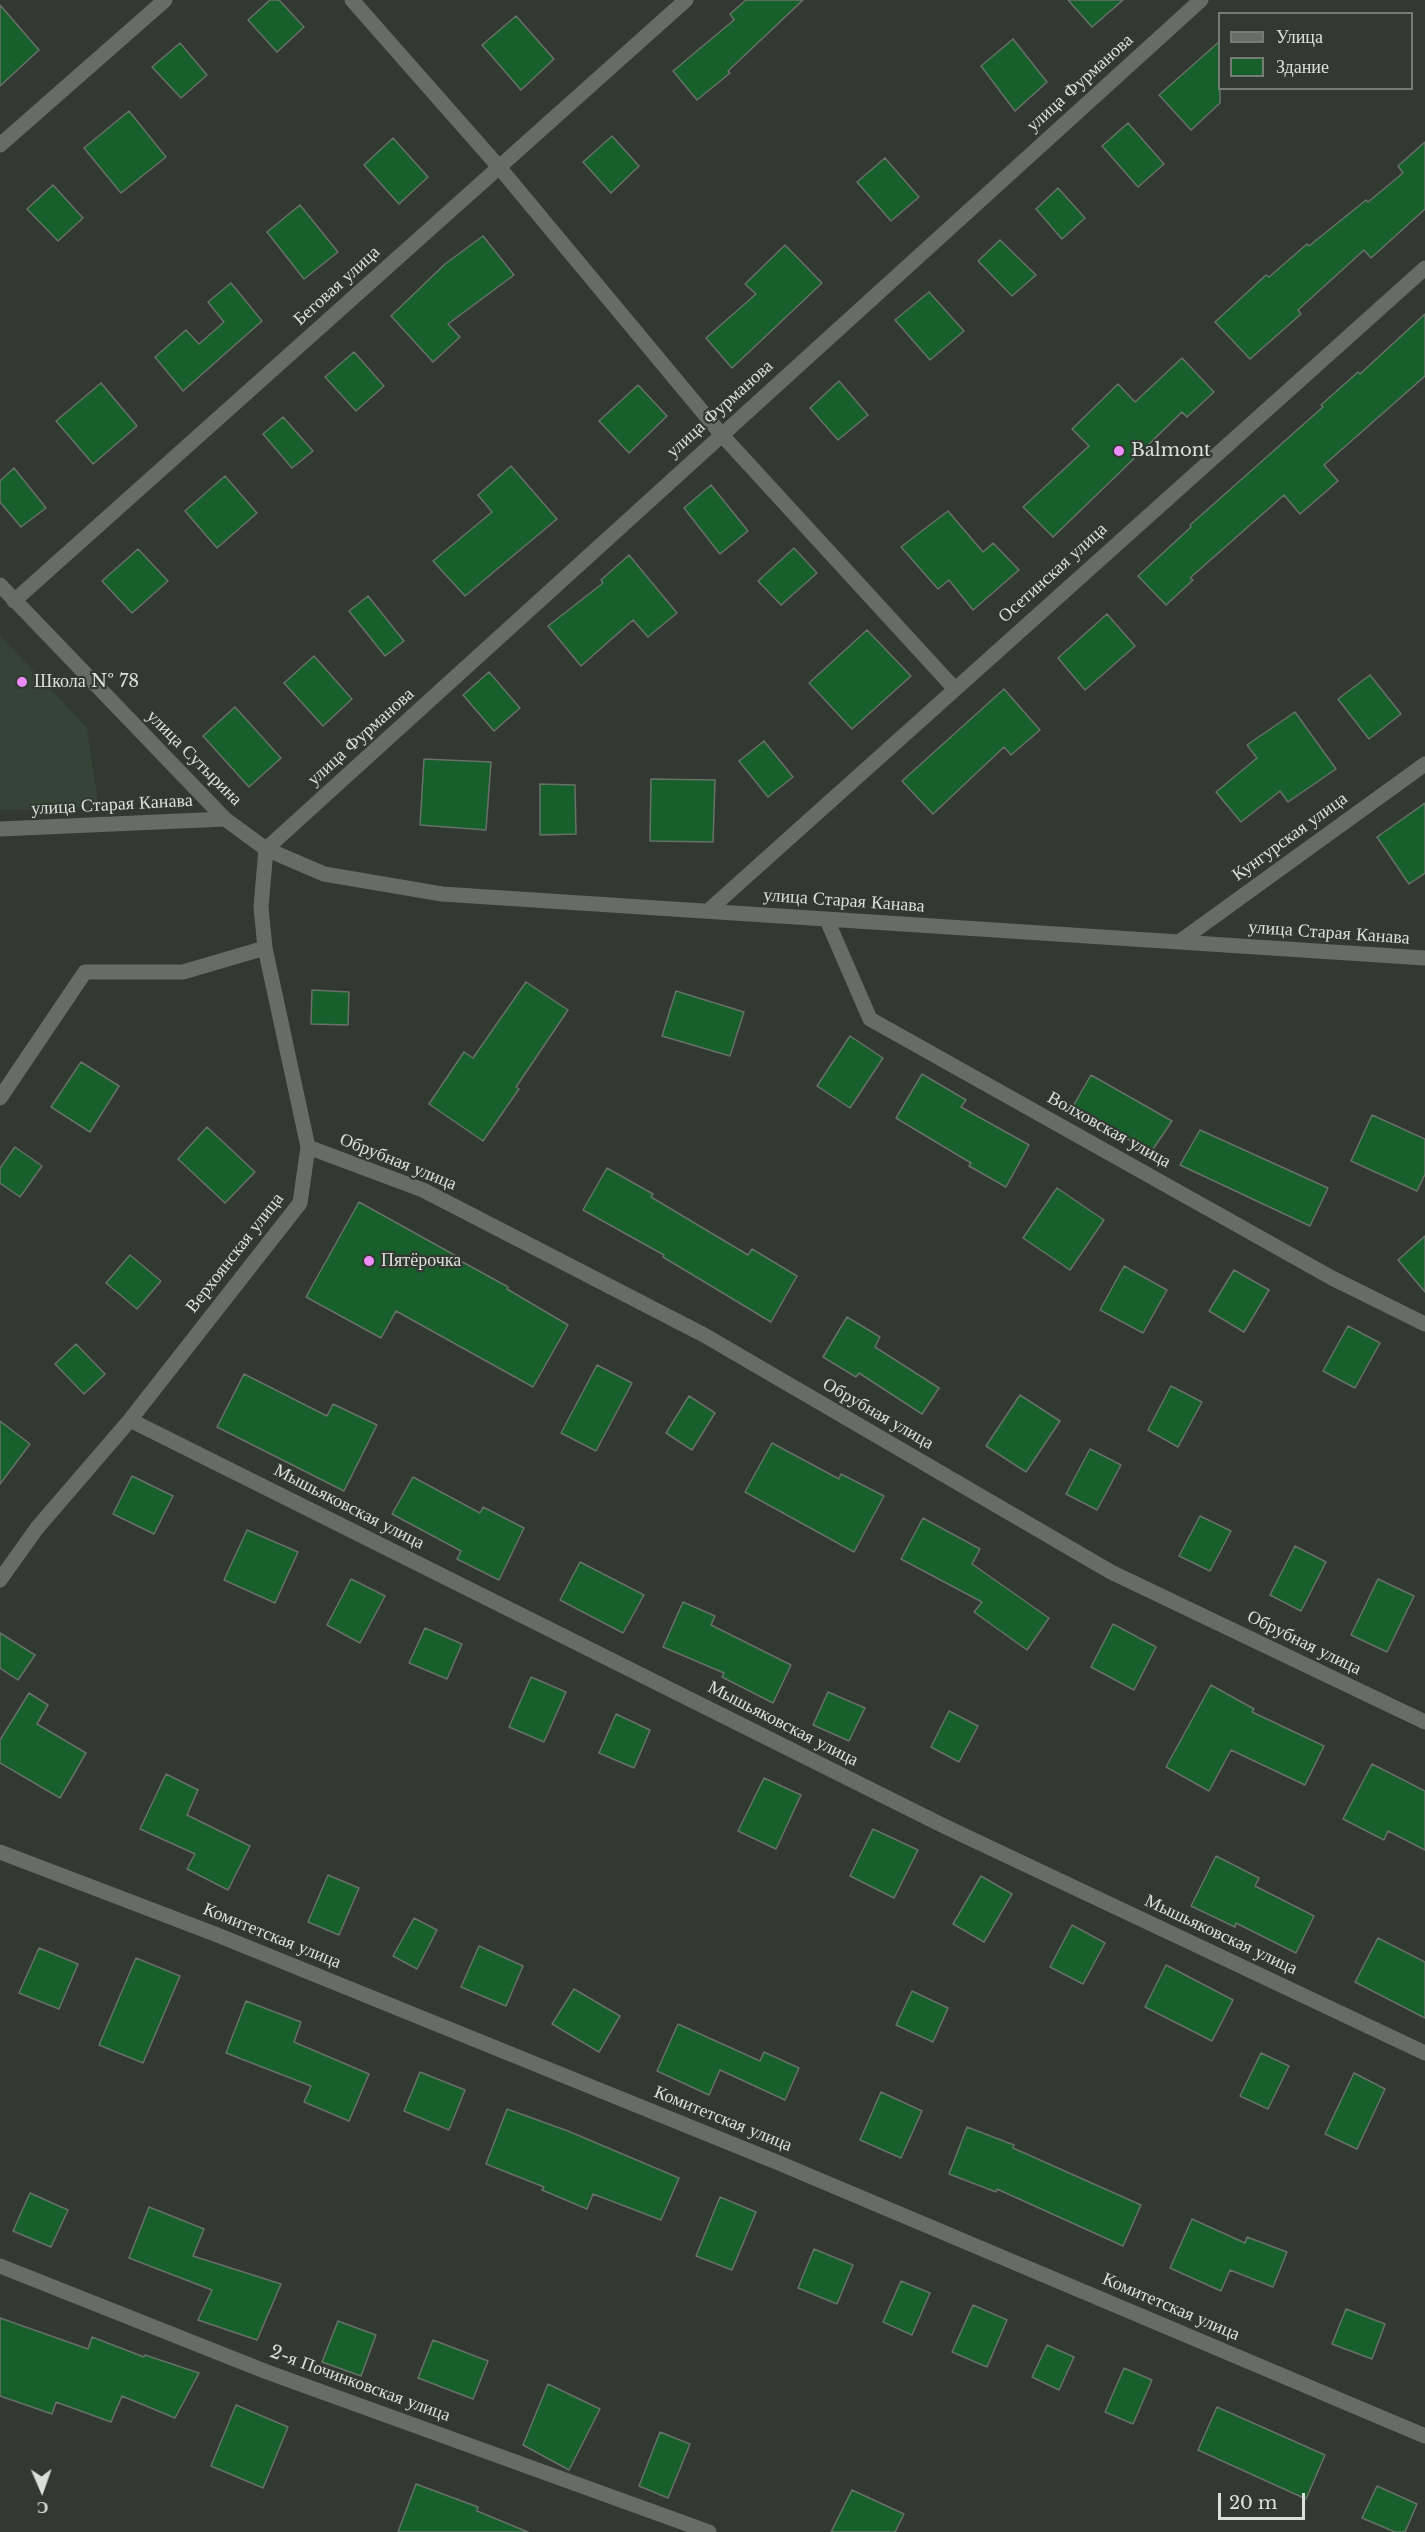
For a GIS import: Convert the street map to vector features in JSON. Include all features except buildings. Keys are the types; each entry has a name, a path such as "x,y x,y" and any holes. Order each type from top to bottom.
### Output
{"street":[{"path":"0,144 165,0"},
{"path":"352,0 499,167 721,434 954,688"},
{"name":"Беговая улица","path":"14,601 686,0"},
{"name":"улица Фурманова","path":"267,849 1201,0"},
{"name":"Осетинская улица","path":"709,910 1425,268"},
{"name":"улица Сутырина","path":"0,585 225,819 267,849"},
{"name":"Кунгурская улица","path":"1179,942 1425,764"},
{"name":"улица Старая Канава","path":"0,829 225,819"},
{"name":"улица Старая Канава","path":"267,849 324,874 442,894 1425,958"},
{"name":"Верхоянская улица","path":"0,1580 37,1528 130,1420 300,1203 308,1148 265,948 261,907 267,849"},
{"name":"Волховская улица","path":"827,920 870,1019 1332,1278 1425,1324"},
{"path":"0,1098 85,972 183,972 265,948"},
{"name":"Обрубная улица","path":"308,1148 423,1190 704,1335 1111,1572 1425,1722"},
{"name":"Мышьяковская улица","path":"130,1420 946,1827 1425,2052"},
{"name":"Комитетская улица","path":"0,1852 215,1934 768,2159 1425,2436"},
{"name":"2-я Починковская улица","path":"0,2266 267,2372 709,2532"}],"shaded area":[{"name":"Школа № 78","path":"0,635 87,728 99,809 0,810"}],"place":[{"name":"Balmont","path":"1119,451"},
{"name":"Школа № 78","path":"22,682"},
{"name":"Пятёрочка","path":"369,1261"}]}
